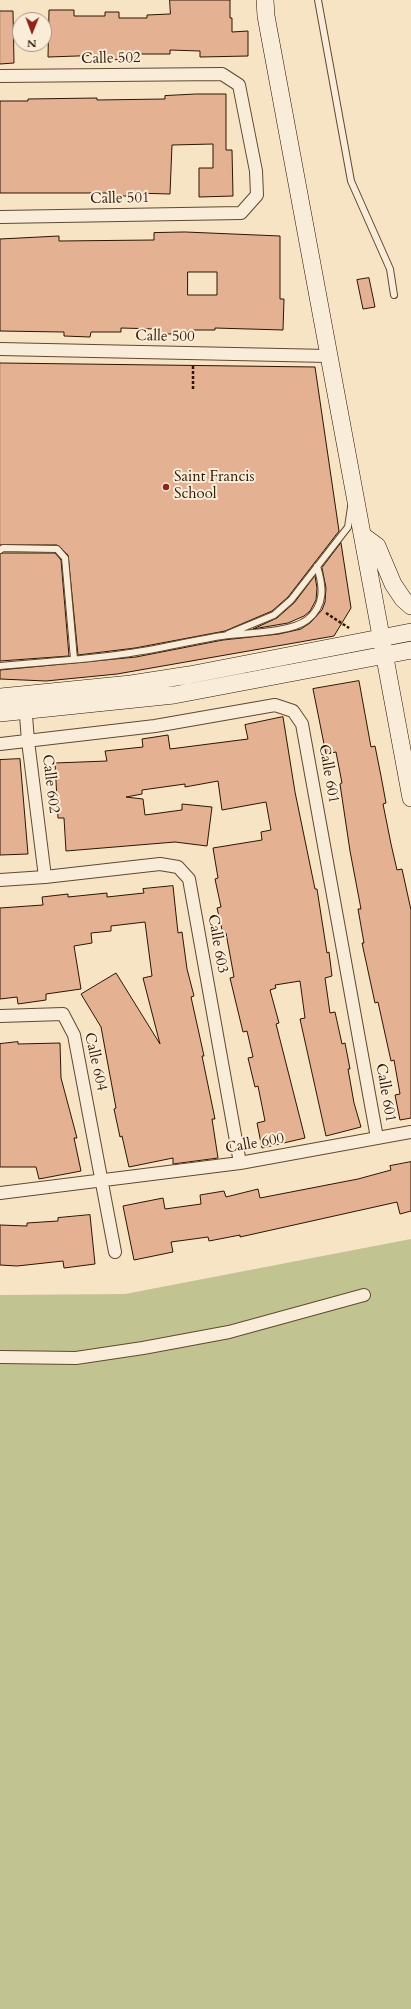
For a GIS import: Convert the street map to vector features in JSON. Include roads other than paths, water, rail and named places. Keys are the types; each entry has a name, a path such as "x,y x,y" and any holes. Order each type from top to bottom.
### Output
{"street":[{"path":"265,0 273,59 411,798"},
{"name":"Calle 502","path":"0,76 222,74 239,85 256,171 257,195 241,213"},
{"name":"Calle 501","path":"0,217 241,213"},
{"name":"Calle 500","path":"0,349 328,356"},
{"path":"362,535 377,546 393,584 403,599 411,606"},
{"path":"0,713 25,703 182,676 411,632"},
{"path":"0,697 25,703 174,695 411,650"},
{"name":"Calle 602","path":"25,703 28,741 45,877"},
{"name":"Calle 601","path":"0,744 155,726 275,705 293,711 302,724 376,1138"},
{"name":"Calle 603","path":"45,877 160,864 178,867 189,879 240,1163"},
{"path":"0,880 45,877"},
{"name":"Calle 604","path":"0,1016 63,1014 74,1036 102,1181"},
{"name":"Calle 600","path":"0,1193 240,1163 411,1132"},
{"path":"102,1181 115,1252"},
{"path":"0,1357 76,1358 143,1348 228,1332 364,1295"}],"lane":[{"path":"318,0 351,181 390,269 394,295"},
{"path":"223,636 274,615 291,600 348,527 354,488"},
{"path":"0,550 4,548 57,549 65,558 74,659"},
{"path":"0,666 124,654 223,636 261,633 295,625 307,621 321,603 322,585 317,566"}],"place":[{"name":"Saint Francis School","path":"166,487"}]}
